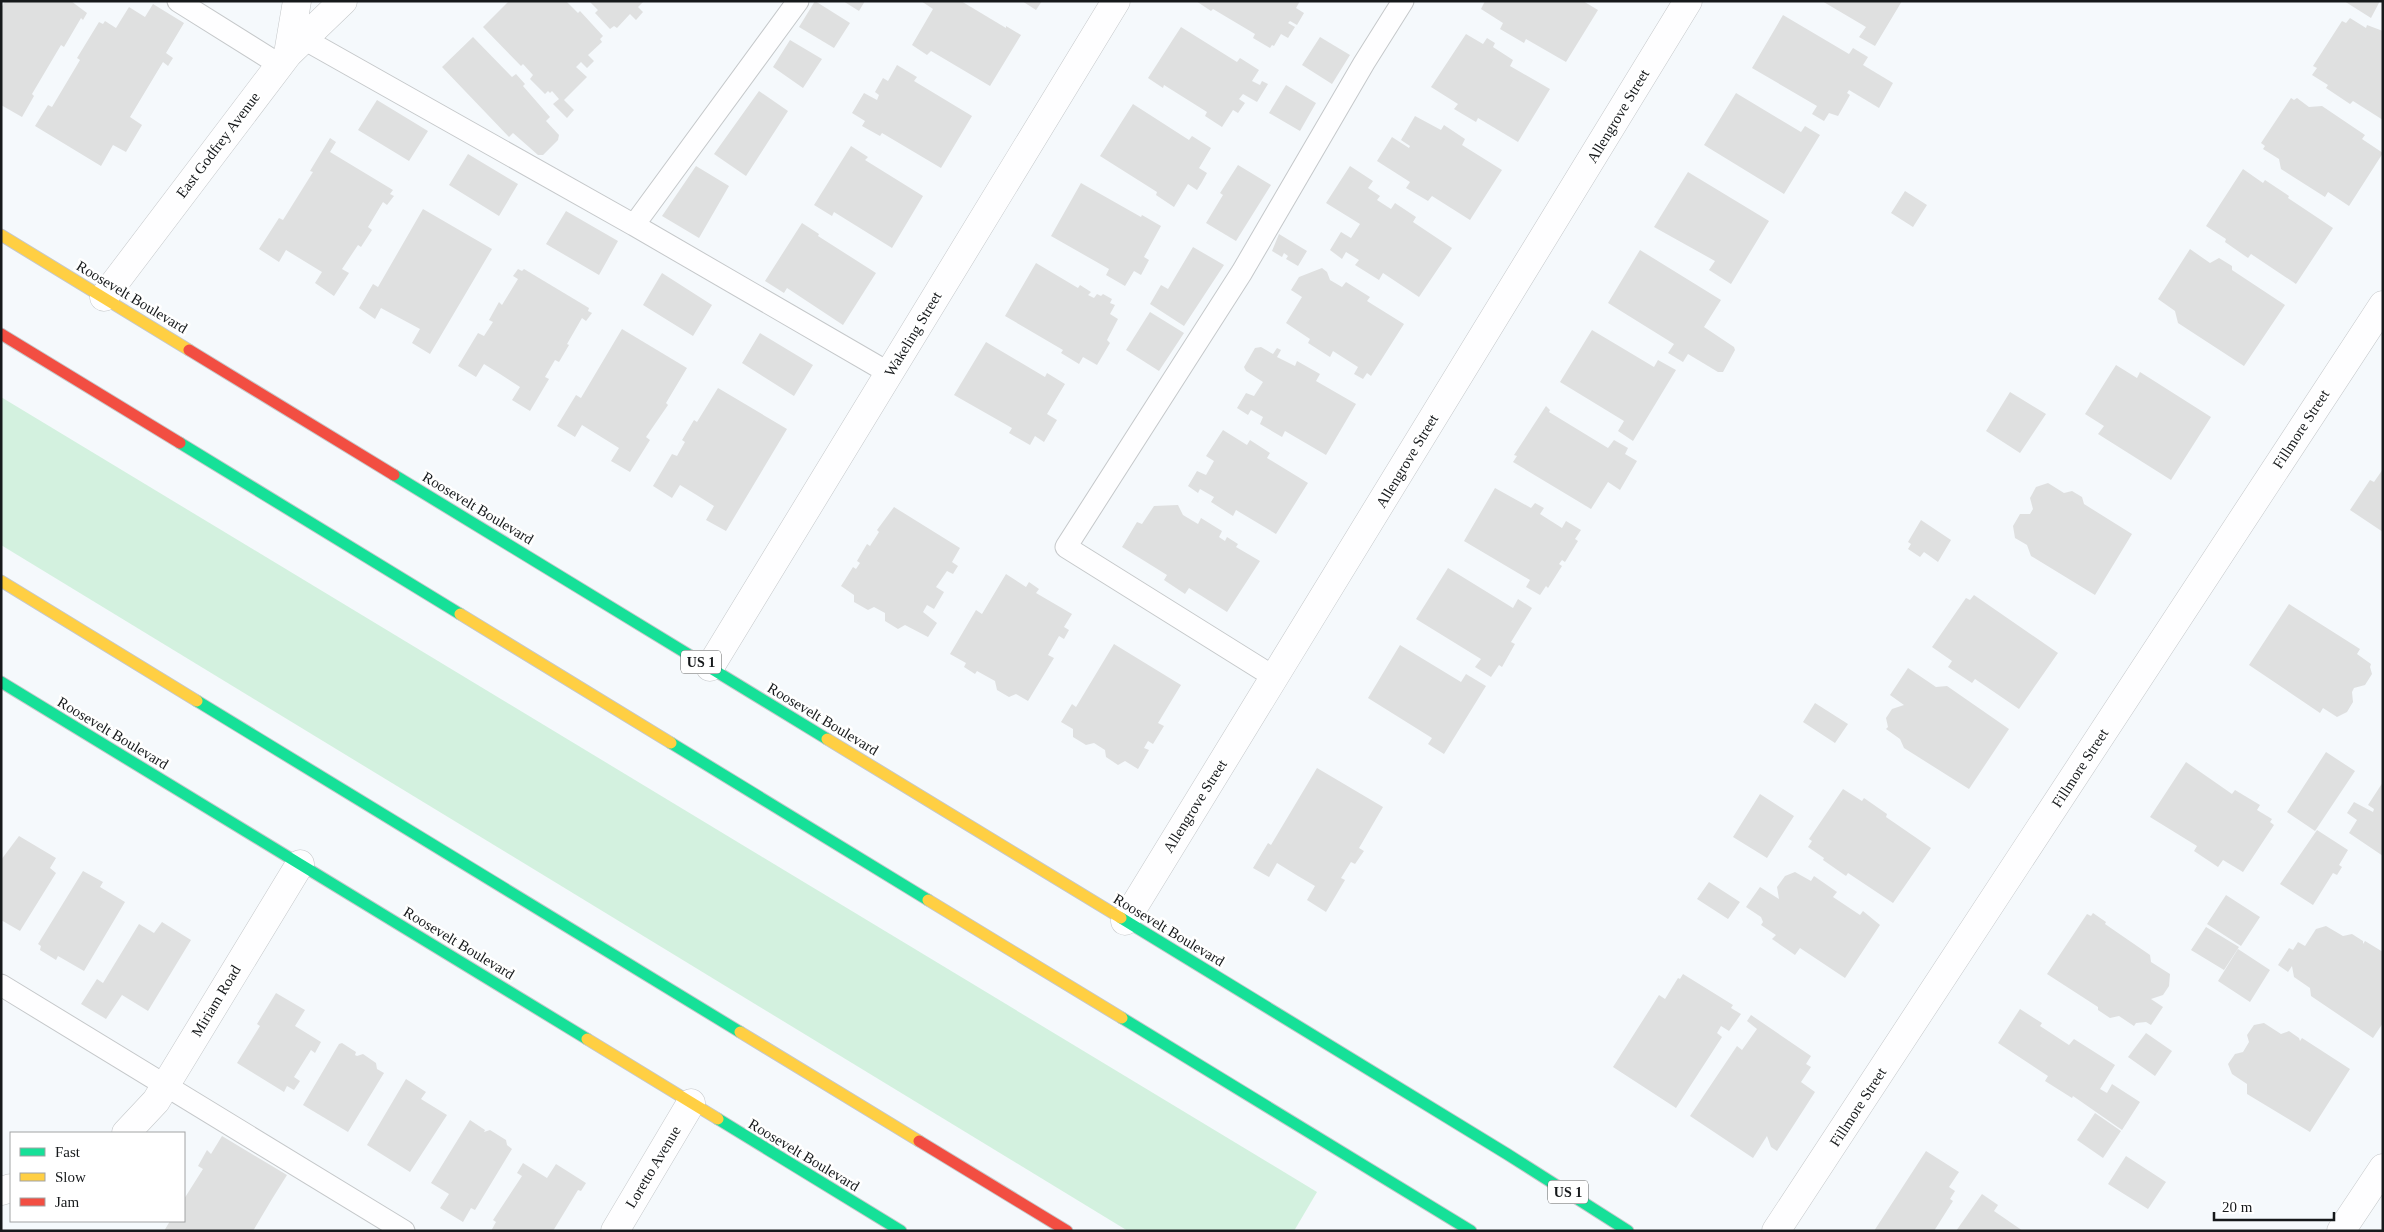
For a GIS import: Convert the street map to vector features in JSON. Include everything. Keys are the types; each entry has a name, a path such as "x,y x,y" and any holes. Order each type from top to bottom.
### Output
{"highway":[{"name":"Roosevelt Boulevard","path":"1,235 1508,1154 1628,1231"},
{"path":"1,334 1467,1228"},
{"path":"1,581 1066,1231"},
{"name":"Roosevelt Boulevard","path":"1,682 900,1231"}],"street":[{"path":"291,53 297,1"},
{"name":"East Godfrey Avenue","path":"104,298 291,53 343,1"},
{"name":"Wakeling Street","path":"710,667 1116,1"},
{"name":"Allengrove Street","path":"1125,921 1688,1"},
{"name":"Fillmore Street","path":"1776,1231 2383,305"},
{"name":"Miriam Road","path":"127,1132 156,1101 300,864"},
{"name":"Loretto Avenue","path":"615,1231 691,1103"},
{"path":"2342,1231 2383,1168"}],"lane":[{"path":"178,1 291,53 634,225 889,373"},
{"path":"634,225 798,1"},
{"path":"1274,677 1066,547 1242,272 1364,63 1403,1"},
{"path":"1,985 404,1231"}],"green space":[{"path":"1,397 1317,1192 1294,1231 1128,1231 1,545"}],"building":[{"path":"5,1 71,1 87,13 83,20 81,18 64,47 61,45 32,94 34,96 22,117 1,105 1,8"},
{"path":"509,1 566,1 578,13 580,11 603,36 600,39 602,42 588,55 594,61 587,68 581,62 576,67 587,77 564,100 574,110 567,118 553,104 559,99 552,91 550,93 548,91 545,94 530,79 533,75 523,64 521,66 483,27"},
{"path":"589,1 644,1 638,7 643,12 636,20 630,14 617,28 614,26 610,29 595,13 598,10"},
{"path":"815,1 850,23 834,48 799,27"},
{"path":"843,1 865,1 859,11"},
{"path":"921,1 961,1 1021,35 990,86 931,51 927,55 912,45 933,9"},
{"path":"1022,1 1042,1 1036,10"},
{"path":"1196,1 1300,1 1296,8 1304,13 1297,25 1290,21 1288,23 1295,27 1288,38 1281,34 1274,46 1272,45 1270,48 1253,38 1255,34"},
{"path":"1485,1 1583,1 1598,10 1566,62 1526,39 1524,43 1500,29 1503,23 1481,9"},
{"path":"1822,1 1902,1 1875,46 1859,37 1866,27"},
{"path":"2344,1 2380,1 2371,18"},
{"path":"153,4 184,23 166,53 173,58 168,66 163,62 130,117 142,125 126,152 113,145 101,166 35,126 48,105 52,107 80,60 77,58 99,22 103,24 105,21 116,28 129,7 145,17"},
{"path":"1783,15 1849,54 1853,48 1868,57 1863,65 1893,83 1879,108 1849,90 1847,93 1850,95 1838,116 1829,113 1824,121 1812,114 1817,106 1752,68"},
{"path":"2350,18 2366,28 2367,25 2383,31 2383,120 2353,101 2350,104 2326,88 2328,85 2312,75 2317,68 2313,66 2342,21 2346,23"},
{"path":"1181,27 1237,62 1240,58 1259,70 1252,81 1260,85 1262,81 1268,84 1257,102 1243,94 1239,99 1245,103 1238,113 1233,110 1222,127 1205,116 1207,112 1164,85 1163,88 1148,78"},
{"path":"1466,34 1483,44 1487,38 1495,43 1493,47 1513,60 1510,66 1550,89 1518,142 1478,118 1476,122 1454,109 1458,104 1431,87"},
{"path":"473,37 512,77 516,74 525,84 523,86 550,117 546,121 559,135 558,140 543,155 538,155 513,133 509,137 442,67"},
{"path":"1320,37 1350,55 1332,84 1302,65"},
{"path":"790,40 822,59 803,88 773,67"},
{"path":"897,65 917,77 914,81 972,116 941,168 882,133 880,136 862,126 865,121 852,113 864,93 877,100 879,95 875,92 883,78 888,81"},
{"path":"1286,85 1316,103 1300,131 1269,113"},
{"path":"759,91 788,111 746,176 714,154"},
{"path":"1736,93 1801,132 1805,126 1820,135 1784,194 1704,145"},
{"path":"2291,98 2294,100 2297,98 2309,107 2322,106 2365,135 2362,139 2383,153 2349,206 2328,192 2325,197 2281,169 2279,159 2263,149 2265,146 2261,143"},
{"path":"377,100 428,131 409,161 358,130"},
{"path":"1133,104 1189,140 1192,136 1211,148 1199,168 1207,173 1197,190 1188,184 1174,207 1156,195 1157,192 1100,156"},
{"path":"1415,116 1441,130 1444,125 1465,139 1462,145 1502,170 1470,220 1432,196 1428,201 1406,188 1410,182 1377,161 1392,137 1409,148 1410,146 1401,140"},
{"path":"330,138 336,142 330,152 393,190 390,194 394,196 387,205 383,202 368,227 372,230 361,247 358,245 342,269 349,273 334,296 315,283 322,272 286,250 279,262 259,249 279,218 283,220 313,172 310,171"},
{"path":"851,146 868,157 865,160 923,196 892,248 834,212 832,216 814,205"},
{"path":"468,154 518,184 499,216 449,185"},
{"path":"1238,165 1271,185 1236,241 1206,223 1223,195 1220,193"},
{"path":"696,166 729,186 699,238 662,216"},
{"path":"1350,166 1373,181 1368,188 1380,196 1377,200 1391,209 1395,203 1416,217 1413,222 1452,248 1419,297 1383,273 1379,280 1355,265 1359,260 1346,252 1342,259 1330,250 1341,232 1351,238 1360,224 1326,203"},
{"path":"2243,169 2263,183 2265,180 2333,228 2296,284 2251,254 2248,258 2225,242 2226,239 2206,226"},
{"path":"1688,172 1769,221 1731,284 1709,270 1715,261 1654,227"},
{"path":"1081,183 1141,217 1142,215 1161,226 1144,257 1149,260 1141,275 1134,271 1125,286 1106,275 1109,269 1051,236"},
{"path":"1905,191 1927,205 1913,227 1891,213"},
{"path":"423,209 492,249 430,354 412,343 420,329 381,308 375,319 359,308 373,284 378,287"},
{"path":"566,211 618,241 599,275 546,244"},
{"path":"802,223 819,234 818,236 876,273 843,325 787,288 784,293 765,281"},
{"path":"1279,234 1307,251 1298,266 1286,259 1288,256 1284,253 1282,257 1272,251"},
{"path":"1193,247 1224,265 1184,326 1150,304 1161,285 1168,289"},
{"path":"2190,249 2210,263 2219,258 2232,266 2232,270 2285,305 2244,366 2178,323 2175,311 2158,299"},
{"path":"1640,250 1721,300 1704,327 1734,347 1735,350 1723,372 1718,372 1688,354 1683,362 1668,353 1674,344 1608,303"},
{"path":"1036,263 1078,288 1080,285 1091,292 1088,295 1094,298 1097,294 1101,296 1103,294 1112,299 1110,303 1115,305 1110,314 1118,319 1107,340 1110,343 1097,365 1083,357 1079,364 1061,353 1063,350 1005,316"},
{"path":"1322,268 1327,272 1330,280 1342,287 1346,282 1370,297 1367,301 1404,324 1371,376 1367,373 1363,379 1354,374 1358,367 1333,351 1330,357 1308,343 1310,339 1286,323 1302,297 1291,290 1299,277"},
{"path":"518,269 522,271 524,269 589,308 588,311 592,313 586,321 582,318 559,362 555,360 545,377 549,379 530,411 512,400 520,387 484,364 476,377 458,366 478,333 484,336 493,322 489,320 499,302 502,305 518,279 513,276"},
{"path":"662,273 712,305 693,336 643,305"},
{"path":"1150,312 1184,333 1159,371 1126,350"},
{"path":"622,329 687,368 666,403 668,405 646,437 650,440 630,472 611,461 619,448 582,425 575,437 557,426 576,395 581,398"},
{"path":"1592,330 1654,367 1658,360 1676,370 1633,441 1618,431 1624,421 1560,382"},
{"path":"760,333 813,365 794,396 742,363"},
{"path":"986,342 1045,377 1047,373 1065,384 1047,414 1057,420 1044,442 1035,436 1030,445 1009,433 1012,428 954,395"},
{"path":"1261,347 1273,354 1277,348 1281,350 1277,357 1295,366 1297,361 1320,374 1316,381 1356,404 1326,455 1285,431 1282,437 1260,424 1263,417 1251,410 1248,415 1237,408 1246,393 1254,396 1263,382 1246,371 1244,367 1255,348"},
{"path":"2116,365 2137,378 2140,372 2211,417 2171,480 2098,434 2104,426 2085,414"},
{"path":"718,388 787,429 726,531 706,520 714,506 695,494 680,485 672,498 653,486 672,454 677,456 685,442 682,440 694,420 697,422"},
{"path":"2010,392 2046,414 2020,453 1986,431"},
{"path":"1546,406 1550,410 1549,412 1608,448 1614,440 1628,448 1625,454 1637,461 1620,490 1608,482 1591,509 1513,462 1517,456 1514,455"},
{"path":"1223,430 1247,445 1250,440 1270,453 1267,458 1308,483 1276,534 1236,510 1233,516 1211,502 1214,497 1200,489 1198,493 1188,486 1197,471 1206,475 1214,461 1206,456"},
{"path":"2383,469 2383,532 2350,510 2370,480 2374,482"},
{"path":"2048,483 2064,493 2072,491 2082,497 2084,504 2132,534 2095,595 2031,556 2027,545 2015,538 2013,526 2020,514 2030,514 2033,509 2030,498 2036,487"},
{"path":"1495,488 1531,508 1535,503 1544,508 1540,514 1562,528 1566,521 1581,530 1575,539 1578,541 1565,562 1562,560 1559,564 1562,566 1548,588 1546,586 1540,595 1526,587 1530,580 1464,541"},
{"path":"1178,505 1183,515 1198,524 1201,518 1222,531 1219,537 1225,541 1227,537 1238,544 1236,547 1260,561 1227,612 1189,588 1185,594 1164,580 1167,575 1122,547 1137,522 1142,524 1154,506"},
{"path":"894,507 960,548 952,562 958,566 953,574 947,571 936,587 944,592 934,609 927,605 923,612 937,623 928,637 905,625 898,629 885,621 885,613 874,607 868,610 854,602 854,595 841,586 853,567 856,569 860,563 857,561 867,544 870,546 879,532 877,530"},
{"path":"1921,520 1951,540 1938,562 1924,552 1920,557 1908,549 1911,544 1908,542"},
{"path":"1448,568 1513,608 1518,599 1532,608 1511,642 1515,644 1502,667 1499,665 1491,677 1475,667 1481,659 1416,619"},
{"path":"1006,574 1026,587 1029,582 1039,589 1036,593 1072,614 1064,627 1069,630 1064,639 1059,636 1048,655 1054,658 1028,701 1016,694 1009,697 997,690 995,681 977,671 975,674 964,667 966,663 950,654 976,610 982,614"},
{"path":"1974,595 2058,653 2019,709 1975,679 1972,683 1948,667 1952,661 1932,647 1966,598 1970,600"},
{"path":"2289,604 2360,649 2357,654 2371,664 2372,674 2365,685 2354,688 2352,692 2353,702 2347,712 2337,717 2323,708 2320,713 2249,665"},
{"path":"1114,644 1181,685 1158,723 1164,726 1153,744 1148,741 1144,748 1149,750 1138,769 1125,761 1118,765 1106,757 1105,750 1094,743 1086,745 1073,737 1073,729 1061,722 1072,704 1076,707"},
{"path":"1400,645 1461,682 1466,674 1486,686 1444,754 1428,744 1432,738 1368,698"},
{"path":"1908,668 1936,687 1947,686 2009,729 1969,789 1904,748 1900,739 1886,729 1888,727 1886,718 1892,709 1904,705 1890,695"},
{"path":"1815,703 1848,724 1835,743 1803,722"},
{"path":"2326,752 2355,771 2315,831 2287,812"},
{"path":"2186,762 2232,794 2235,790 2260,805 2257,810 2272,819 2270,822 2274,825 2243,872 2223,860 2218,867 2194,851 2197,846 2150,817"},
{"path":"1317,768 1383,807 1359,848 1364,851 1355,864 1351,862 1341,878 1345,880 1326,912 1307,900 1315,886 1277,863 1269,877 1253,868 1268,843 1271,845"},
{"path":"2383,782 2383,856 2349,833 2357,820 2347,813 2354,802 2373,812 2374,809 2368,805"},
{"path":"1843,789 1862,801 1864,798 1887,814 1886,817 1931,848 1893,903 1848,873 1846,876 1808,847 1812,841 1809,839"},
{"path":"1760,794 1794,816 1767,858 1733,837"},
{"path":"2317,830 2348,850 2339,865 2342,867 2337,875 2333,873 2313,905 2280,884"},
{"path":"19,836 56,858 50,868 56,873 20,931 1,920 1,860"},
{"path":"83,871 103,882 100,887 125,902 84,971 58,956 56,960 40,950 41,946 38,944"},
{"path":"1795,872 1811,881 1814,876 1837,892 1833,897 1860,915 1863,911 1880,925 1845,978 1800,948 1795,955 1772,939 1776,935 1761,925 1763,922 1761,917 1746,907 1760,887 1779,899 1777,887 1785,876"},
{"path":"1709,882 1740,902 1728,919 1697,899"},
{"path":"2226,895 2260,917 2241,946 2207,924"},
{"path":"2093,913 2106,922 2105,924 2150,955 2151,962 2170,974 2169,986 2163,995 2151,999 2163,1007 2151,1025 2146,1022 2136,1023 2134,1026 2119,1016 2110,1018 2098,1010 2098,1007 2047,974 2087,914 2091,916"},
{"path":"162,922 191,940 148,1011 122,995 106,1019 81,1004 97,979 103,983 139,924 154,933"},
{"path":"2326,926 2343,936 2352,934 2363,941 2363,944 2365,941 2383,952 2383,1023 2373,1038 2311,996 2310,988 2294,977 2292,966 2288,972 2278,965 2289,948 2293,950 2298,942 2305,946 2316,929"},
{"path":"2206,927 2239,947 2224,970 2191,950"},
{"path":"2238,949 2270,970 2250,1002 2218,981"},
{"path":"1683,974 1733,1005 1731,1008 1741,1014 1729,1031 1721,1026 1717,1033 1722,1037 1676,1108 1613,1067 1659,995 1665,999 1678,978 1680,979"},
{"path":"276,993 305,1010 295,1026 321,1042 315,1053 311,1050 294,1077 300,1081 294,1090 287,1086 284,1092 237,1063 260,1026 257,1024"},
{"path":"2020,1009 2042,1023 2040,1026 2069,1045 2074,1039 2115,1065 2100,1089 2107,1093 2112,1084 2140,1102 2122,1130 2073,1096 2072,1098 2045,1081 2048,1076 1998,1043"},
{"path":"1751,1015 1811,1056 1806,1064 1811,1067 1801,1082 1815,1092 1777,1151 1771,1147 1767,1136 1753,1158 1690,1116 1737,1046 1742,1050 1757,1029 1747,1021"},
{"path":"2264,1023 2281,1034 2289,1031 2299,1038 2300,1041 2302,1038 2350,1069 2310,1132 2247,1094 2247,1084 2232,1074 2228,1064 2235,1054 2243,1052 2249,1042 2247,1035 2254,1025"},
{"path":"2146,1033 2172,1051 2155,1076 2128,1057"},
{"path":"342,1043 356,1052 355,1055 363,1054 376,1063 377,1069 384,1073 348,1132 303,1105 339,1044"},
{"path":"406,1079 426,1092 421,1099 447,1115 410,1172 367,1145"},
{"path":"2095,1113 2121,1131 2103,1158 2077,1140"},
{"path":"470,1120 485,1130 484,1132 490,1130 506,1140 507,1145 512,1149 475,1210 471,1208 463,1222 440,1208 449,1194 431,1183"},
{"path":"222,1136 287,1175 253,1231 164,1231 169,1222 185,1222 185,1197 203,1169 198,1166 207,1150 211,1154"},
{"path":"1926,1151 1959,1172 1949,1187 1955,1191 1950,1199 1953,1201 1934,1231 1874,1231"},
{"path":"2126,1156 2166,1182 2148,1209 2108,1184"},
{"path":"523,1163 547,1178 556,1164 586,1183 581,1191 578,1190 553,1231 491,1231 496,1222 493,1220 522,1176 517,1173"},
{"path":"1982,1194 1998,1205 1994,1211 2023,1231 1956,1231"}],"traffic: fast":[{"path":"180,443 460,614"},
{"path":"394,475 827,739"},
{"path":"1,682 587,1039"},
{"path":"197,701 740,1032"},
{"path":"671,743 928,900"},
{"path":"1121,918 1507,1154 1628,1231"},
{"path":"1122,1018 1471,1231"},
{"path":"718,1119 901,1231"}],"traffic: slow":[{"path":"1,235 189,350"},
{"path":"1,581 197,701"},
{"path":"460,614 671,743"},
{"path":"827,739 1121,918"},
{"path":"928,900 1122,1018"},
{"path":"740,1032 919,1141"},
{"path":"587,1039 718,1119"}],"traffic: jam":[{"path":"1,334 180,443"},
{"path":"189,350 394,475"},
{"path":"919,1141 1067,1231"}]}
